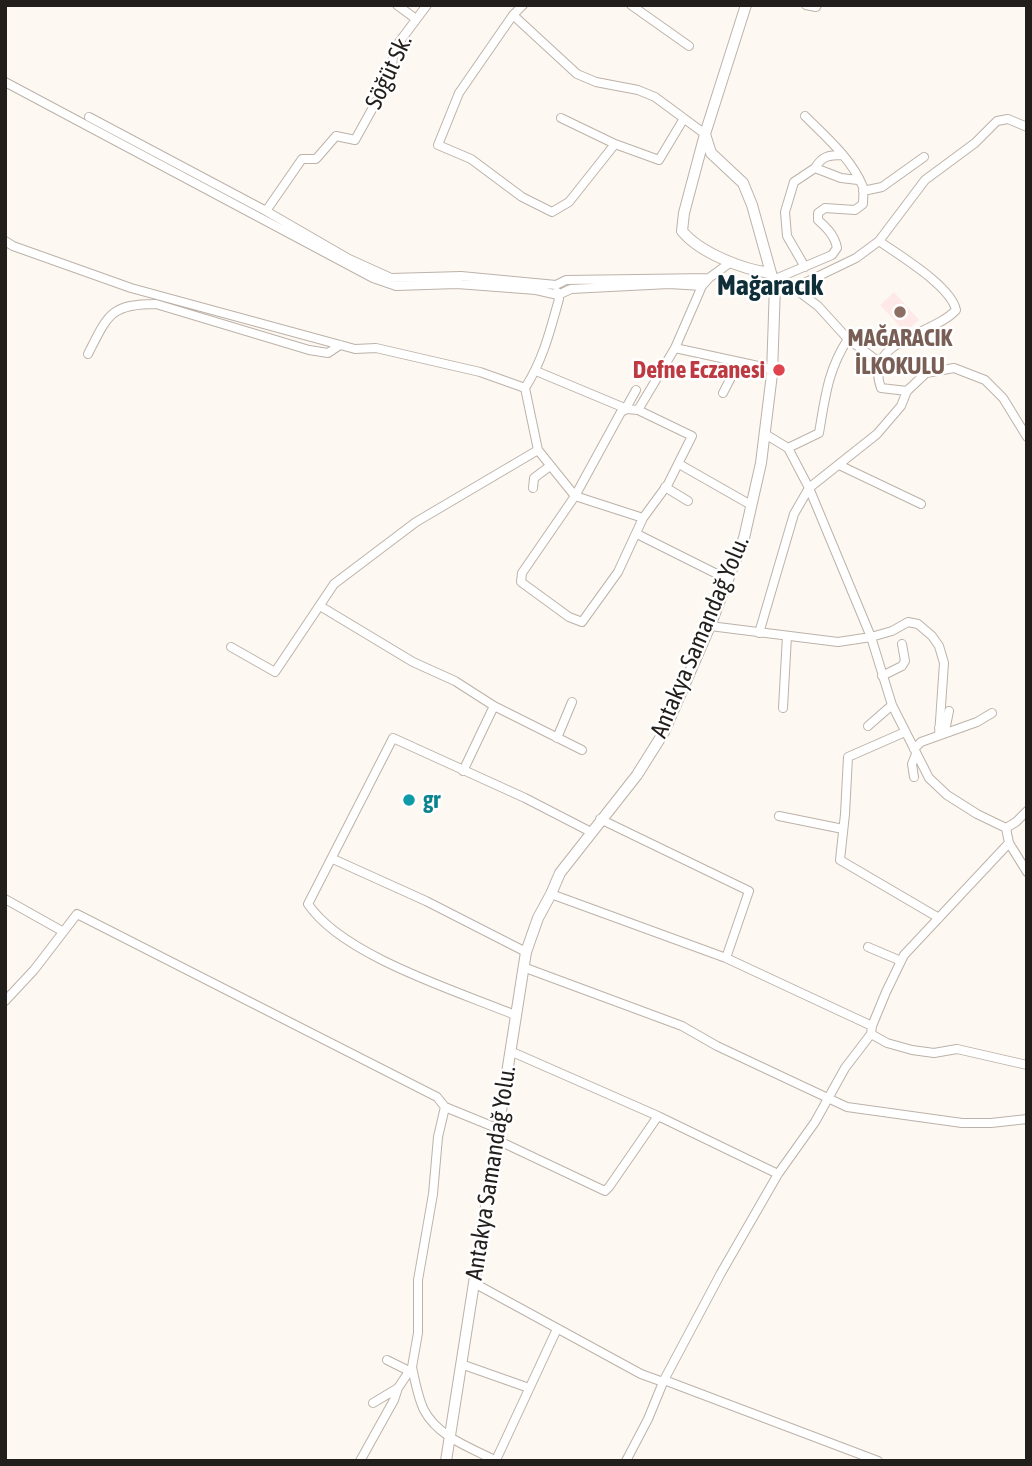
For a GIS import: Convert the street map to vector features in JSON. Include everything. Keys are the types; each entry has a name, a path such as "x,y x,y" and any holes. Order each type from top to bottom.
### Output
{"street":[{"path":"397,5 416,19"},
{"name":"Söğüt Sk.","path":"266,211 302,159 316,159 336,136 355,140 391,75 394,49 427,5"},
{"path":"523,5 513,15 459,93 438,145 471,159 522,197 552,212 569,202 615,144"},
{"path":"631,5 689,46"},
{"path":"746,5 705,134 684,213 682,232 688,239 731,262 794,288 818,306 848,339 880,362"},
{"path":"806,5 816,8 817,5"},
{"path":"513,15 578,74 596,82 638,90 655,97 705,134"},
{"path":"5,82 373,278 396,286 457,284 536,290 558,295 571,289 669,284 702,286"},
{"path":"773,279 832,255 837,248 830,232 818,220 818,213 825,208 855,210 863,204 863,191 842,155 805,116"},
{"path":"89,117 266,211 349,259 391,278 461,276 555,285 566,280 709,278"},
{"path":"561,118 615,144 659,160 683,120"},
{"path":"794,288 856,258 879,241 925,180 975,143 997,121 1008,119 1027,127"},
{"name":"Antakya Samandağ Yolu.","path":"446,1461 526,952 559,873 637,775 664,732 710,626 744,538 761,463 772,369 773,279 743,183 711,153 705,134"},
{"path":"805,267 787,236 785,212 794,182 815,168 820,159 830,155 842,155"},
{"path":"863,191 882,187 924,157"},
{"path":"815,168 841,178 858,180"},
{"path":"879,241 941,287 955,303 956,310 939,325 900,342 886,353 880,362 878,380 881,388 908,391"},
{"path":"5,242 131,288 355,349 376,348 480,372 525,388"},
{"path":"638,410 675,348 702,286 731,262"},
{"path":"555,285 558,295 545,349 525,388 538,450 575,496 643,518"},
{"path":"88,354 102,327 116,310 131,304 156,304 309,350 328,353 340,345"},
{"path":"788,448 819,433 829,373 848,339"},
{"path":"675,348 772,369"},
{"path":"723,394 739,362"},
{"path":"759,633 794,514 808,488 877,434 901,406 908,391 926,373 954,368 985,380 1003,398 1027,437"},
{"path":"536,371 627,409 638,410 692,436 679,464 643,518 618,572 582,622 569,617 521,582 522,573 575,496 621,412 627,409 636,390"},
{"path":"765,433 788,448 808,488 871,638 892,705 929,779 976,814 1006,828"},
{"path":"231,648 275,672 334,584 416,522 538,450"},
{"path":"679,464 751,505"},
{"path":"839,465 921,504"},
{"path":"533,488 534,478 550,466"},
{"path":"665,487 688,502"},
{"path":"637,534 727,579"},
{"path":"320,606 413,662 455,681 494,706 582,750"},
{"path":"710,626 838,642 871,638 908,622 918,624 939,646 944,663 939,731"},
{"path":"783,708 787,636"},
{"path":"881,676 902,666 905,661 902,644"},
{"path":"557,738 572,702"},
{"path":"868,726 892,705"},
{"path":"463,771 494,706"},
{"path":"914,777 912,764 915,752 921,742 946,726 948,711"},
{"path":"927,735 977,722 992,713"},
{"path":"905,732 848,757 840,860 939,918"},
{"path":"515,1015 384,960 342,937 318,918 308,904 393,738 525,797 591,832"},
{"path":"1006,828 1027,811"},
{"path":"779,816 844,829"},
{"path":"600,819 748,891 726,958"},
{"path":"1016,822 1027,824"},
{"path":"1006,828 1009,843 1027,872"},
{"path":"626,1461 664,1381 721,1273 778,1174 872,1030 904,955 1009,843"},
{"path":"332,859 426,901 526,952"},
{"path":"551,894 726,958 872,1030 887,1043 934,1053 957,1049 1027,1065"},
{"path":"5,899 62,931"},
{"path":"5,1001 34,970 77,914 437,1097 445,1107 605,1191 658,1116"},
{"path":"868,947 901,961"},
{"path":"523,967 682,1026 717,1046 847,1107 962,1123 1027,1119"},
{"path":"510,1051 658,1116 778,1174"},
{"path":"360,1461 410,1369 418,1333 418,1280 433,1194 438,1136 445,1107"},
{"path":"474,1283 641,1374 878,1461"},
{"path":"410,1369 423,1409 434,1425 450,1437 496,1461 557,1329"},
{"path":"387,1360 410,1369"},
{"path":"461,1364 529,1388"},
{"path":"373,1403 398,1388"}],"shaded area":[{"name":"MAĞARACIK İLKOKULU","path":"894,292 919,320 905,332 880,305"}],"place":[{"name":"MAĞARACIK İLKOKULU","path":"900,312"},
{"name":"Defne Eczanesi","path":"779,370"},
{"name":"gr","path":"409,800"}],"district":[{"name":"Mağaracık","path":"770,286"}]}
